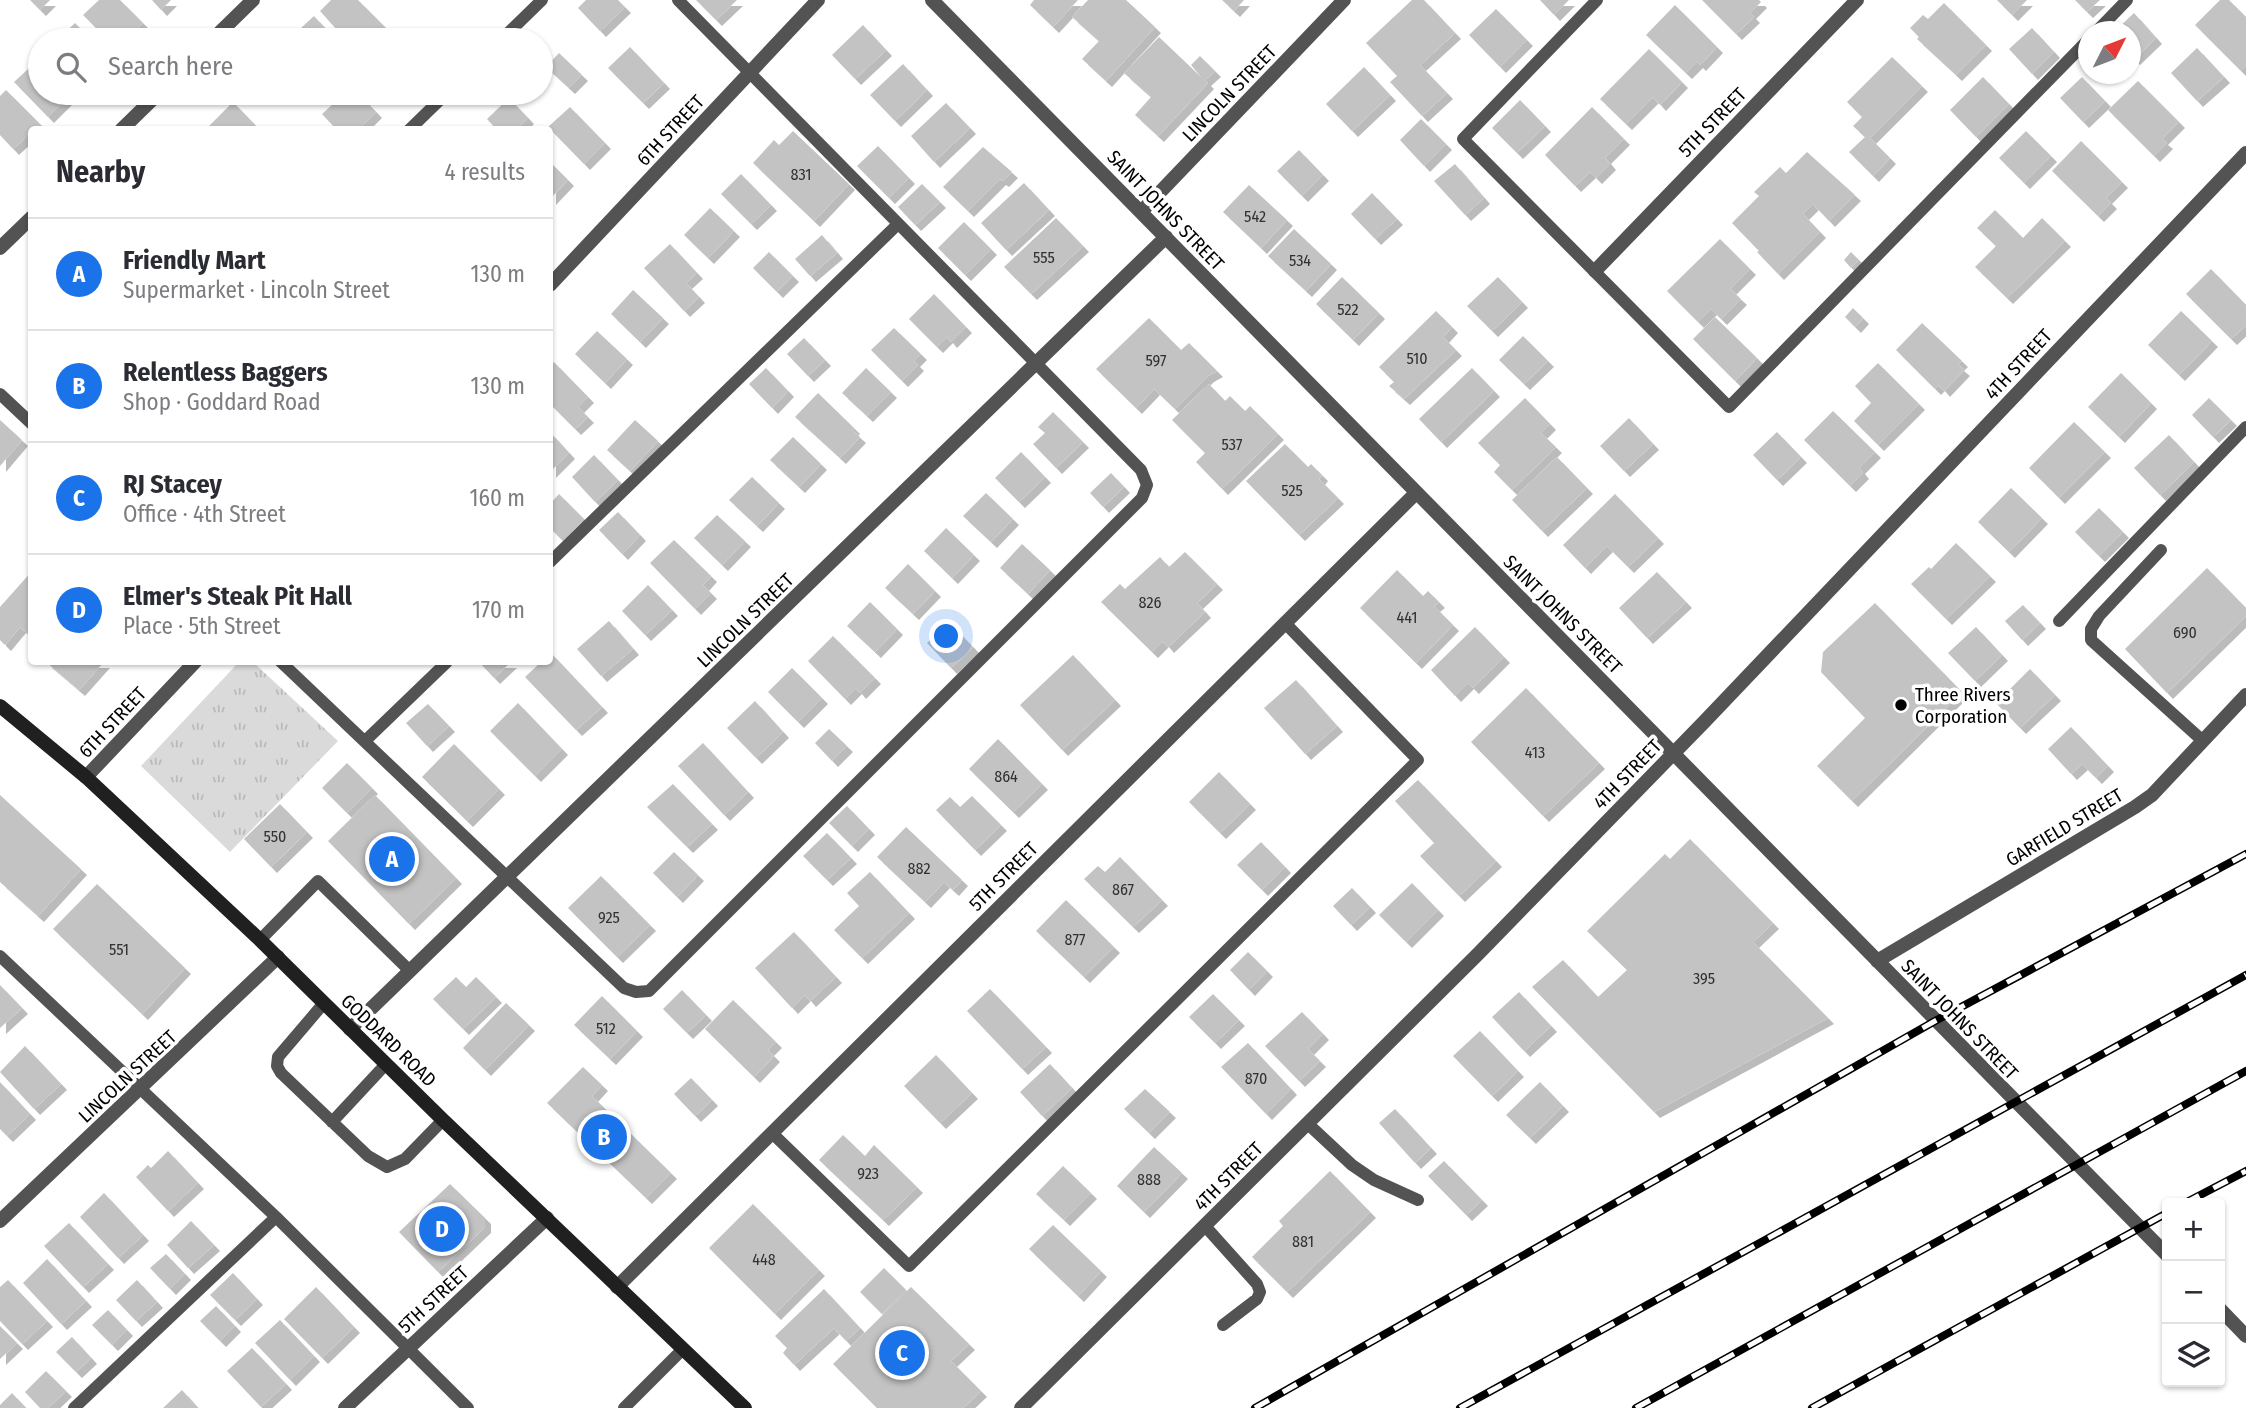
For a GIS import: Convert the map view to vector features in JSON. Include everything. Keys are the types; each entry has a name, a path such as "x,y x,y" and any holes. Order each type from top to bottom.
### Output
{"street":[{"path":"224,28 253,0"},
{"name":"6TH STREET","path":"553,282 818,0"},
{"name":"SAINT JOHNS STREET","path":"932,0 2162,1250"},
{"name":"LINCOLN STREET","path":"1141,212 1344,0"},
{"name":"5TH STREET","path":"1595,271 1857,0"},
{"path":"125,126 147,105"},
{"name":"4TH STREET","path":"1021,1408 1478,954 1673,754 2246,153"},
{"path":"0,248 28,221"},
{"name":"LINCOLN STREET","path":"350,1029 1166,237"},
{"name":"5TH STREET","path":"617,1287 1416,493"},
{"name":"6TH STREET","path":"86,777 192,665"},
{"name":"GARFIELD STREET","path":"1877,961 2152,795 2246,695"},
{"name":"GODDARD ROAD","path":"1,708 86,777 260,940 443,1120 745,1408"},
{"name":"LINCOLN STREET","path":"0,1221 278,957"},
{"name":"5TH STREET","path":"345,1408 547,1218"},
{"path":"2225,1314 2246,1336"}],"lane":[{"path":"513,28 542,0"},
{"path":"284,665 624,988 636,992 649,991 1142,498 1147,485 1141,470 678,0"},
{"path":"1597,0 1463,139 1729,407 2078,50"},
{"path":"2107,21 2127,0"},
{"path":"413,126 435,105"},
{"path":"553,559 898,223"},
{"path":"0,394 28,420"},
{"path":"2059,621 2246,426"},
{"path":"2161,550 2099,616 2091,629 2091,640 2203,741"},
{"path":"772,1133 909,1266 1036,1140 1418,760 1285,623"},
{"path":"365,741 444,665"},
{"path":"260,940 318,881 410,971"},
{"path":"0,956 276,1217 468,1408"},
{"path":"324,1003 278,1057 277,1066 281,1073 368,1156 387,1167 405,1159 443,1120"},
{"path":"332,1122 386,1064"},
{"path":"1308,1124 1352,1165 1374,1180 1418,1200"},
{"path":"74,1408 276,1217"},
{"path":"1205,1226 1257,1284 1260,1292 1257,1299 1223,1325"},
{"path":"624,1408 683,1349"}],"green space":[{"path":"236,665 256,665 338,741 230,852 141,766"}],"building":[{"path":"30,0 50,0 40,10"},
{"path":"99,0 120,0 143,23 138,28 96,28 83,15"},
{"path":"152,0 171,0 161,10"},
{"path":"331,0 358,0 386,28 335,28 320,11"},
{"path":"586,0 618,0 625,7 600,31 578,8"},
{"path":"696,0 737,0 716,20"},
{"path":"1034,0 1078,0 1053,27 1030,5"},
{"path":"1088,0 1126,0 1155,27 1106,81 1082,59 1099,41 1072,17"},
{"path":"1222,0 1244,0 1234,11"},
{"path":"1412,0 1424,0 1455,33 1420,65 1447,93 1422,116 1390,82 1397,76 1366,43"},
{"path":"1540,0 1569,0 1554,15"},
{"path":"1702,0 1761,2 1750,13 1754,17 1736,34"},
{"path":"1997,0 2027,0 2012,15"},
{"path":"2075,0 2100,0 2087,12"},
{"path":"2220,0 2229,0 2246,17 2246,66 2241,71 2195,25"},
{"path":"1944,3 1986,45 1956,75 1917,39 1919,37 1910,28 1923,15 1928,19"},
{"path":"1675,5 1717,47 1700,65 1697,62 1686,73 1646,35"},
{"path":"1496,9 1527,40 1500,67 1469,35"},
{"path":"2134,13 2156,38 2141,52 2141,21 2126,21"},
{"path":"314,16 325,28 301,28"},
{"path":"863,25 886,50 855,79 832,55"},
{"path":"2032,28 2054,52 2032,74 2009,49"},
{"path":"1159,37 1201,77 1191,65 1200,56 1215,71 1205,80 1208,83 1158,136 1135,115 1151,97 1124,73"},
{"path":"630,47 664,83 643,103 608,68"},
{"path":"2197,48 2224,77 2197,101 2171,73"},
{"path":"1649,49 1682,82 1660,105 1653,97 1626,124 1600,99"},
{"path":"559,53 582,75 569,88 553,73 553,59"},
{"path":"1892,57 1922,86 1870,138 1890,158 1873,176 1849,152 1865,137 1853,126 1862,117 1847,102"},
{"path":"903,64 927,90 895,121 870,95"},
{"path":"1364,67 1390,95 1352,131 1326,104"},
{"path":"28,69 28,96 14,82"},
{"path":"1983,77 2009,104 1976,137 1950,110"},
{"path":"2078,81 2078,84 2089,84 2105,101 2083,122 2060,98"},
{"path":"2135,84 2141,84 2179,122 2162,139 2167,143 2154,156 2108,110"},
{"path":"6,90 40,124 28,126 28,135 13,149 0,135 0,96"},
{"path":"1520,100 1545,126 1517,153 1492,128"},
{"path":"946,103 970,128 934,162 911,136"},
{"path":"36,105 60,105 48,117"},
{"path":"230,105 236,105 256,126 209,126"},
{"path":"332,105 369,105 376,112 362,126 333,126 322,114"},
{"path":"502,105 516,105 528,118 520,126 493,126 487,119"},
{"path":"570,107 605,143 584,164 553,132 553,126 549,126"},
{"path":"1592,107 1624,139 1605,158 1610,164 1596,178 1590,172 1575,186 1545,155"},
{"path":"1421,119 1446,144 1424,166 1400,140"},
{"path":"793,131 849,184 814,221 753,163 774,140 779,145"},
{"path":"2026,131 2051,156 2024,183 1999,158"},
{"path":"2081,141 2122,182 2106,198 2111,203 2098,216 2052,171"},
{"path":"878,146 909,178 889,198 857,166"},
{"path":"983,147 1012,172 1003,181 1000,179 968,211 943,187"},
{"path":"1299,150 1323,175 1302,196 1277,171"},
{"path":"1807,152 1855,195 1829,221 1813,204 1803,214 1820,232 1778,274 1732,223 1759,196 1754,192 1780,167 1786,173"},
{"path":"1455,164 1484,198 1465,215 1434,181"},
{"path":"553,165 568,180 553,196"},
{"path":"741,174 771,205 751,224 721,194"},
{"path":"1024,183 1049,210 1006,250 981,223"},
{"path":"922,184 940,202 915,225 898,207"},
{"path":"1249,185 1287,220 1261,248 1223,212"},
{"path":"1372,193 1397,219 1375,239 1351,214"},
{"path":"710,208 734,231 708,258 684,235"},
{"path":"1995,210 2023,238 2042,218 2065,241 2007,298 1975,267 1996,246 1977,228"},
{"path":"1056,218 1083,246 1031,294 1004,267"},
{"path":"964,222 991,249 965,275 938,248"},
{"path":"1294,229 1331,264 1306,291 1268,256"},
{"path":"822,235 837,253 810,276 795,259"},
{"path":"1720,239 1750,269 1730,289 1741,299 1721,319 1711,309 1698,322 1667,291"},
{"path":"670,244 697,273 686,283 699,297 684,311 644,268"},
{"path":"769,252 793,276 777,292 753,268"},
{"path":"1851,252 1859,260 1851,268 1844,260"},
{"path":"2211,269 2246,305 2246,325 2231,339 2186,294"},
{"path":"1342,277 1379,313 1353,340 1316,304"},
{"path":"1498,277 1522,302 1492,331 1467,306"},
{"path":"633,290 663,318 640,342 611,314"},
{"path":"934,294 966,327 951,342 947,337 937,347 909,319"},
{"path":"1853,308 1863,318 1855,327 1845,317"},
{"path":"1436,311 1452,327 1443,337 1456,350 1404,399 1389,386 1394,382 1379,367"},
{"path":"2181,311 2212,341 2179,375 2148,345"},
{"path":"1715,317 1757,358 1735,381 1693,339"},
{"path":"1149,318 1181,350 1189,343 1217,371 1208,376 1175,409 1154,389 1136,408 1096,369"},
{"path":"1922,323 1962,361 1958,365 1964,370 1944,391 1939,385 1935,389 1896,350"},
{"path":"894,328 921,354 914,361 918,365 902,381 871,350"},
{"path":"597,331 627,359 605,383 575,354"},
{"path":"1523,336 1548,361 1524,384 1499,360"},
{"path":"804,338 825,360 808,376 787,354"},
{"path":"553,363 588,397 578,407 588,417 575,429 553,407"},
{"path":"1878,363 1919,404 1878,445 1854,421 1871,403 1855,386"},
{"path":"766,368 788,391 772,408 749,384"},
{"path":"866,368 891,392 867,416 842,393"},
{"path":"1472,368 1494,391 1441,442 1419,419"},
{"path":"2121,373 2151,403 2119,437 2088,407"},
{"path":"1209,384 1225,401 1230,396 1245,411 1250,406 1278,434 1222,489 1196,462 1205,453 1172,420"},
{"path":"818,393 860,437 840,458 795,417"},
{"path":"1525,398 1550,424 1541,433 1556,447 1512,490 1494,472 1500,465 1478,443"},
{"path":"2209,398 2231,420 2213,437 2192,415"},
{"path":"1833,411 1875,452 1859,468 1863,473 1850,486 1804,440"},
{"path":"1053,412 1083,442 1056,468 1033,444 1045,433 1038,427"},
{"path":"1629,418 1653,444 1624,471 1600,446"},
{"path":"0,420 22,440 0,466"},
{"path":"635,420 658,441 630,471 607,450"},
{"path":"2074,422 2105,452 2059,498 2029,468"},
{"path":"1777,432 1801,457 1777,480 1753,455"},
{"path":"553,435 569,453 553,469"},
{"path":"2169,435 2194,462 2160,495 2134,468"},
{"path":"793,437 821,464 799,487 770,460"},
{"path":"1285,444 1308,467 1311,464 1322,475 1319,479 1338,498 1299,535 1246,481"},
{"path":"1021,452 1045,477 1019,502 995,478"},
{"path":"594,455 618,480 595,502 572,477"},
{"path":"1557,457 1587,488 1542,531 1512,500"},
{"path":"1111,473 1124,487 1103,507 1090,493"},
{"path":"752,477 779,503 757,526 729,500"},
{"path":"2011,488 2042,518 2009,552 1978,522"},
{"path":"986,493 1013,519 991,542 963,516"},
{"path":"559,494 584,519 563,541 553,531 553,501"},
{"path":"1615,494 1658,538 1628,567 1607,546 1585,568 1563,545"},
{"path":"2099,508 2123,532 2099,556 2075,532"},
{"path":"618,512 640,535 622,554 599,530"},
{"path":"717,515 745,541 722,565 694,538"},
{"path":"946,528 974,555 952,578 924,551"},
{"path":"674,540 711,576 703,585 711,593 695,609 650,563"},
{"path":"1956,543 1990,576 1946,619 1911,584 1929,567 1931,569"},
{"path":"1022,544 1050,570 1028,594 1000,568"},
{"path":"1185,552 1217,584 1197,603 1205,612 1168,647 1163,641 1152,652 1101,602 1120,584 1125,589 1160,557 1169,567"},
{"path":"908,564 935,591 913,614 885,588"},
{"path":"2207,568 2246,608 2246,616 2167,693 2125,649"},
{"path":"1397,570 1423,596 1428,591 1439,602 1434,606 1453,625 1416,663 1360,608"},
{"path":"1657,572 1686,602 1647,638 1619,608"},
{"path":"28,576 28,634 20,627 5,645 0,640 0,607"},
{"path":"648,585 672,610 645,635 622,611"},
{"path":"870,602 897,629 875,652 847,626"},
{"name":"Three Rivers Corporation","path":"1875,603 1962,692 1852,801 1817,766 1865,718 1821,672 1823,652"},
{"path":"2023,605 2040,623 2022,640 2005,621"},
{"path":"609,621 633,649 601,676 577,649"},
{"path":"949,622 973,647 951,668 927,643"},
{"path":"1475,627 1504,657 1473,688 1468,683 1455,696 1431,670"},
{"path":"1976,627 2002,655 1975,681 1948,653"},
{"path":"833,636 875,678 860,693 856,688 845,699 808,661"},
{"path":"553,655 602,707 576,730 525,677 538,665 553,665"},
{"path":"1073,655 1115,700 1062,750 1020,705"},
{"path":"50,665 101,665 79,690"},
{"path":"482,665 508,665 494,678"},
{"path":"792,668 822,698 798,722 768,692"},
{"path":"2030,669 2055,695 2020,728 1996,703"},
{"path":"1296,680 1337,726 1305,754 1264,708"},
{"path":"1526,688 1599,763 1543,816 1471,742"},
{"path":"755,701 783,732 756,758 727,728"},
{"path":"518,703 562,749 535,776 490,731"},
{"path":"428,704 449,726 427,746 406,723"},
{"path":"2071,727 2108,766 2096,778 2082,764 2071,774 2048,749"},
{"path":"829,729 847,746 832,761 815,743"},
{"path":"998,739 1042,784 1013,812 969,769"},
{"path":"703,743 748,792 724,815 678,766"},
{"path":"454,744 499,789 467,821 422,777"},
{"path":"347,763 372,788 347,813 322,788"},
{"path":"1219,772 1250,804 1220,833 1189,802"},
{"path":"1418,780 1496,861 1459,896 1420,856 1434,843 1395,801"},
{"path":"673,784 712,824 687,847 647,807"},
{"path":"0,795 81,869 38,916 0,882"},
{"path":"375,795 456,878 409,924 328,841"},
{"path":"972,796 1001,825 975,850 936,810 950,797 960,807"},
{"path":"280,804 307,832 271,867 244,839"},
{"path":"847,806 869,829 852,846 829,823"},
{"path":"906,827 962,880 953,890 944,882 925,902 877,857"},
{"path":"827,833 851,858 827,880 803,856"},
{"path":"1690,839 1773,923 1753,942 1828,1018 1654,1112 1532,987 1563,960 1598,997 1627,970 1587,931 1665,854 1670,859"},
{"path":"1261,842 1285,867 1262,890 1237,865"},
{"path":"674,852 698,875 677,897 653,873"},
{"path":"1120,857 1162,900 1133,927 1084,879 1098,866 1105,872"},
{"path":"870,872 909,913 862,958 834,930 859,906 847,893"},
{"path":"601,876 650,925 617,957 568,908"},
{"path":"1412,883 1438,910 1406,942 1379,915"},
{"path":"97,884 185,968 142,1014 53,929"},
{"path":"1352,888 1370,907 1351,925 1333,906"},
{"path":"1066,900 1114,947 1084,977 1036,931"},
{"path":"794,932 836,977 810,1001 805,995 792,1008 755,968"},
{"path":"1248,952 1267,971 1249,990 1230,970"},
{"path":"456,977 466,987 476,977 496,997 463,1029 433,999"},
{"path":"0,985 22,1008 0,1028"},
{"path":"990,989 1046,1047 1022,1069 967,1011"},
{"path":"682,990 706,1015 687,1033 663,1009"},
{"path":"1519,992 1551,1026 1524,1051 1492,1017"},
{"path":"1213,994 1239,1020 1215,1043 1189,1017"},
{"path":"602,996 637,1031 610,1059 574,1025"},
{"path":"733,1000 776,1042 768,1050 774,1056 754,1077 705,1029"},
{"path":"506,1003 529,1025 485,1070 463,1048"},
{"path":"1302,1012 1323,1034 1308,1049 1320,1061 1299,1081 1265,1046"},
{"path":"1480,1031 1518,1071 1492,1096 1453,1056"},
{"path":"1248,1043 1291,1089 1266,1114 1221,1067"},
{"path":"25,1046 61,1084 34,1109 0,1072"},
{"path":"936,1055 972,1093 940,1123 904,1086"},
{"path":"1050,1064 1072,1088 1042,1116 1020,1092"},
{"path":"583,1067 602,1085 592,1096 671,1173 646,1198 547,1103"},
{"path":"691,1078 712,1100 695,1116 674,1094"},
{"path":"0,1082 30,1114 7,1136 0,1129"},
{"path":"1540,1082 1563,1106 1530,1138 1506,1115"},
{"path":"1145,1089 1170,1112 1149,1133 1124,1109"},
{"path":"1395,1109 1431,1148 1415,1163 1379,1123"},
{"path":"843,1135 865,1156 874,1145 917,1187 883,1220 819,1160"},
{"path":"1154,1147 1182,1173 1144,1212 1117,1186"},
{"path":"168,1151 198,1183 168,1211 136,1177 148,1165 151,1168"},
{"path":"1444,1161 1482,1200 1466,1215 1428,1176"},
{"path":"1063,1166 1091,1193 1064,1220 1036,1194"},
{"path":"1330,1171 1370,1212 1287,1292 1252,1257 1283,1226 1279,1221"},
{"path":"450,1184 485,1218 485,1227 438,1272 399,1232"},
{"path":"104,1193 143,1235 118,1258 80,1217"},
{"path":"753,1204 819,1270 775,1314 709,1248"},
{"path":"191,1221 214,1245 188,1268 167,1245"},
{"path":"69,1223 108,1264 83,1287 44,1246"},
{"path":"1053,1225 1101,1271 1078,1296 1029,1249"},
{"path":"166,1254 185,1274 170,1289 150,1268"},
{"path":"47,1259 86,1301 61,1324 23,1283"},
{"path":"884,1268 906,1290 882,1314 860,1292"},
{"path":"233,1273 257,1299 235,1320 210,1295"},
{"path":"8,1280 47,1321 22,1344 0,1321 0,1287"},
{"path":"137,1280 157,1302 136,1321 116,1300"},
{"path":"316,1287 354,1327 322,1358 284,1319"},
{"path":"911,1287 969,1344 951,1361 981,1391 963,1408 877,1408 833,1364"},
{"path":"824,1289 860,1328 846,1341 834,1328 794,1365 783,1353 787,1348 775,1336"},
{"path":"216,1306 235,1326 220,1341 200,1321"},
{"path":"108,1310 127,1330 112,1345 92,1325"},
{"path":"280,1320 314,1356 290,1380 255,1343"},
{"path":"0,1326 17,1343 0,1359"},
{"path":"72,1337 91,1358 76,1372 56,1352"},
{"path":"252,1348 286,1384 261,1407 227,1371"},
{"path":"46,1371 66,1391 48,1408 40,1408 25,1392"},
{"path":"182,1390 198,1408 163,1408"},
{"path":"12,1393 26,1408 0,1408"}],"railway":[{"path":"1255,1408 1935,1021 2246,854"},
{"path":"1460,1408 2246,975"},
{"path":"1636,1408 2246,1071"},
{"path":"2195,1198 2246,1171"},
{"path":"1812,1408 2162,1216"}],"place":[{"name":"Three Rivers Corporation","path":"1901,705"},
{"name":"Friendly Mart","path":"392,859"},
{"name":"Relentless Baggers","path":"604,1137"},
{"name":"Elmer's Steak Pit Hall","path":"442,1229"},
{"name":"RJ Stacey","path":"902,1353"}]}
